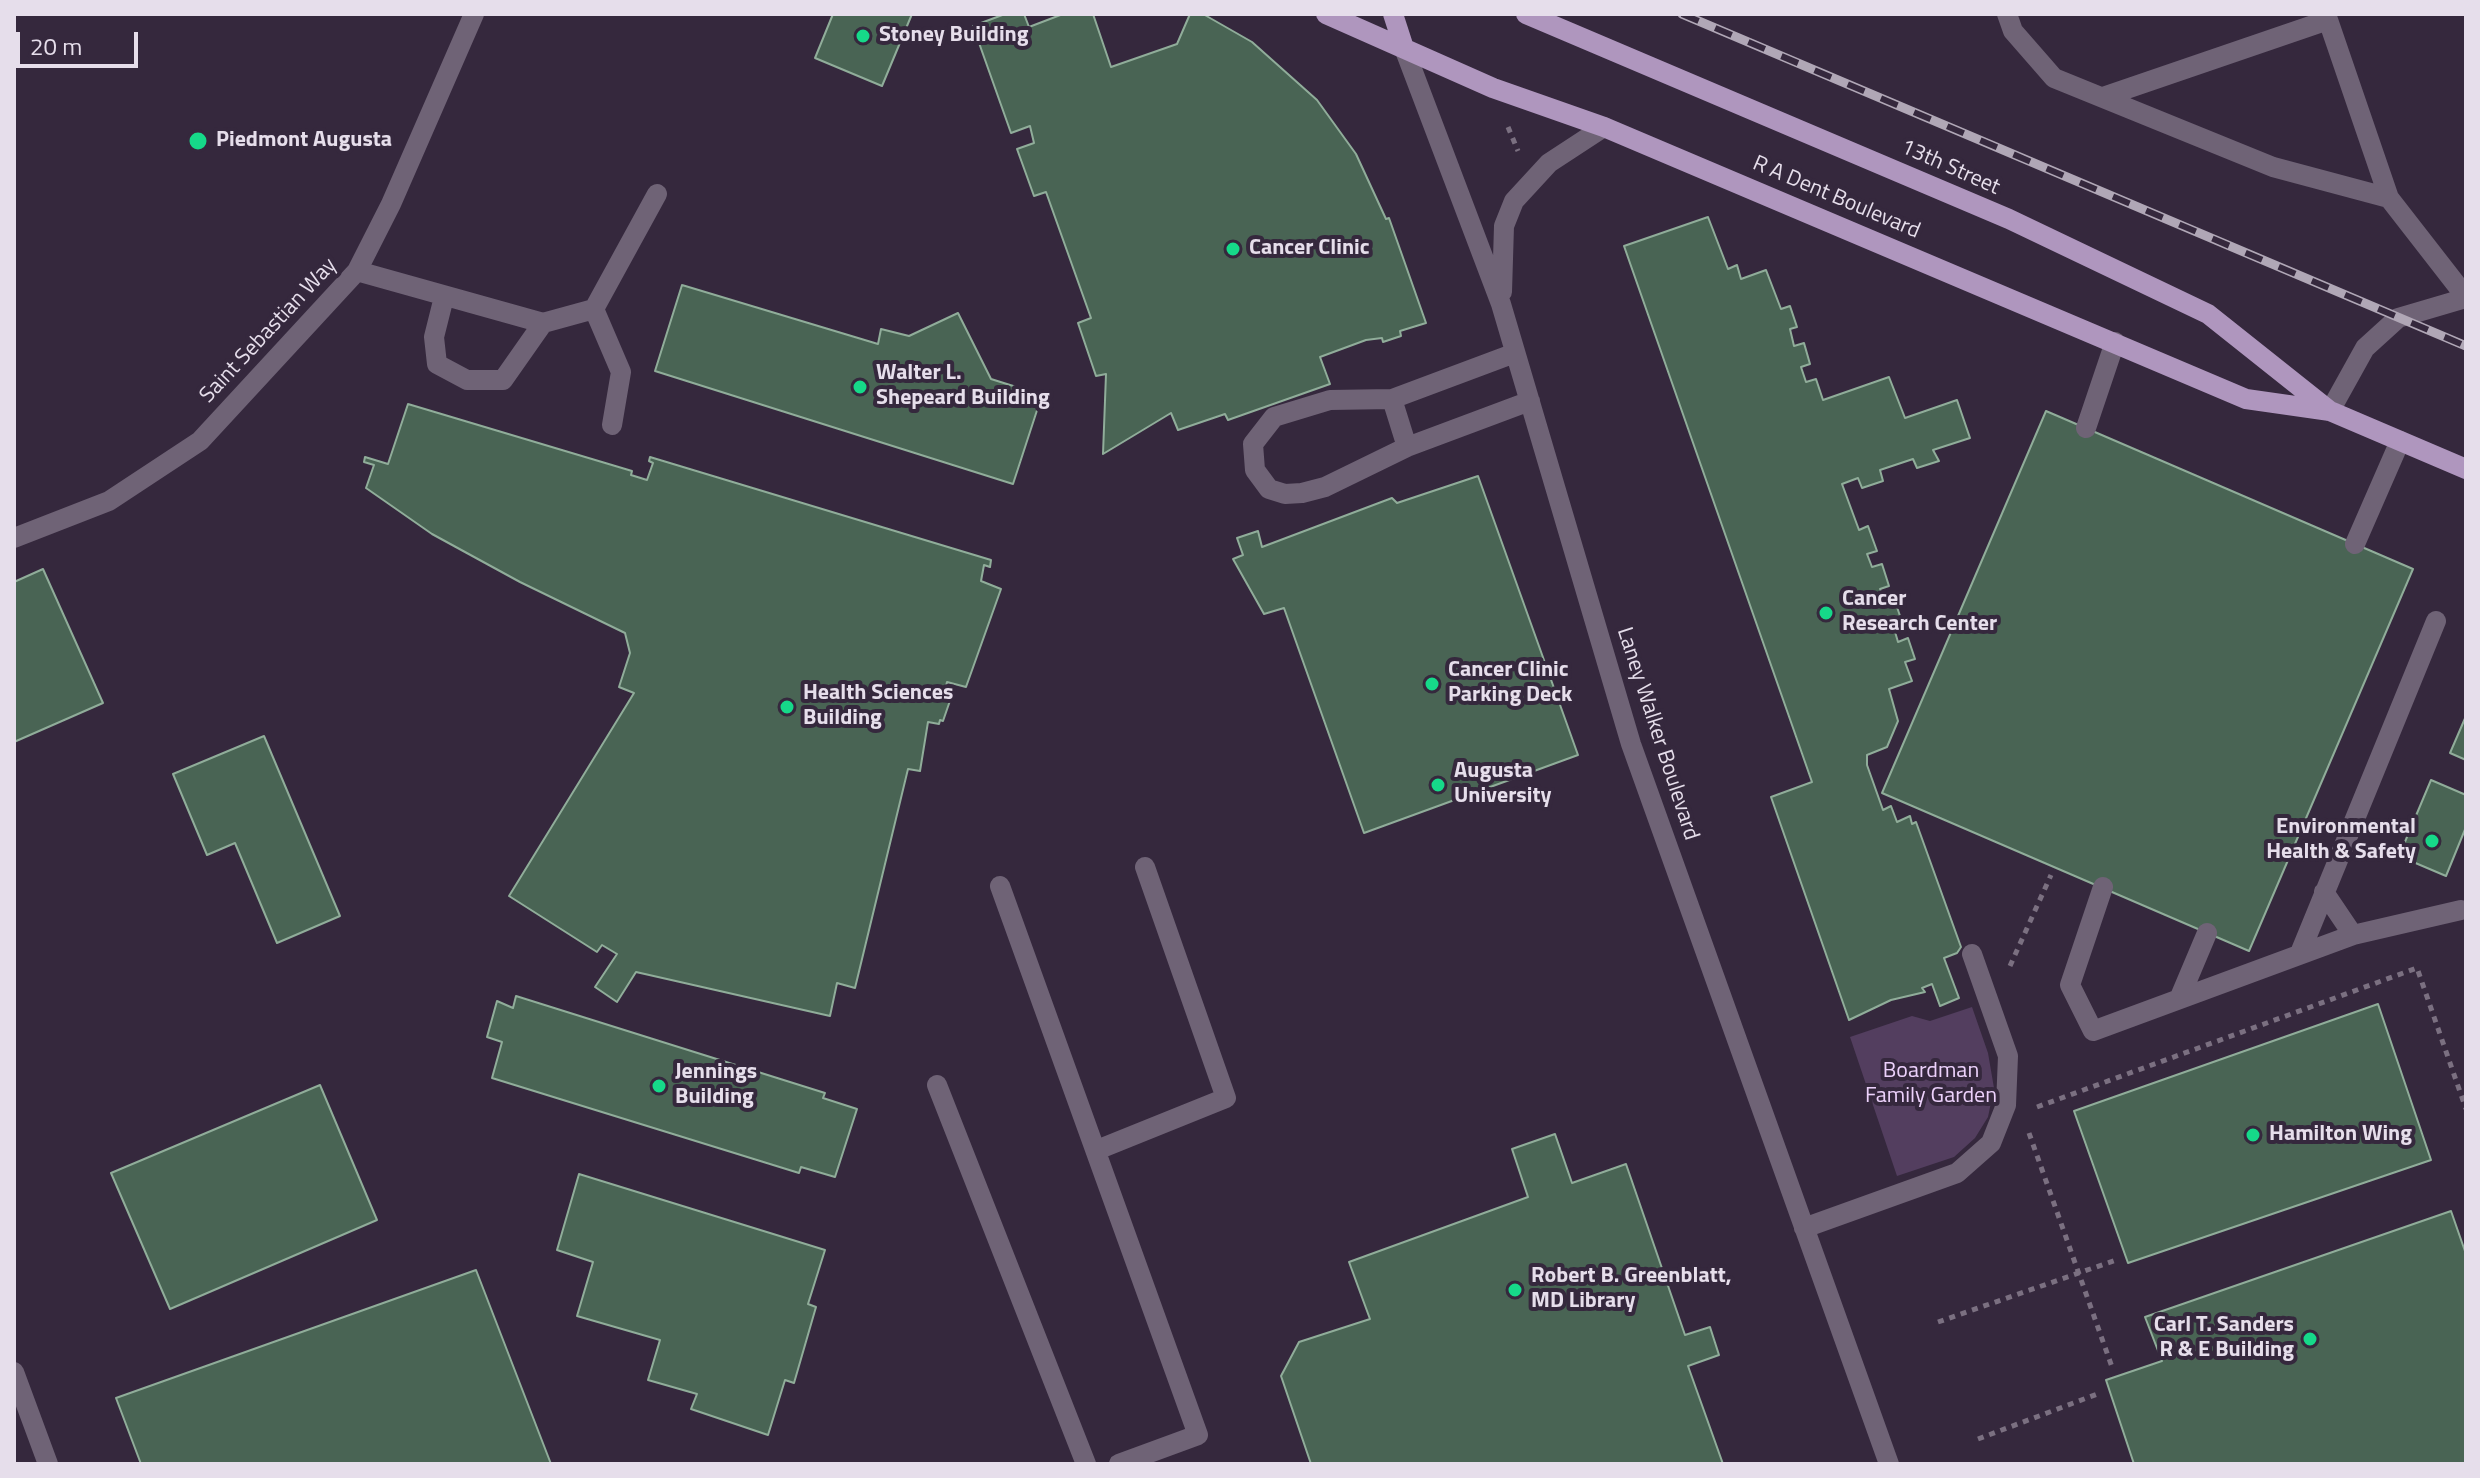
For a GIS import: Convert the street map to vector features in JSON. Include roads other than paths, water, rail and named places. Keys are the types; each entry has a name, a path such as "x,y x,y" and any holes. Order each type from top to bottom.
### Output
{"main road":[{"name":"R A Dent Boulevard","path":"1326,14 1493,88 1604,127 2246,399 2330,411"},
{"name":"Laney Walker Boulevard","path":"1393,14 1404,48"},
{"name":"13th Street","path":"1526,14 2009,219 2208,314 2330,411"},
{"path":"2330,411 2466,469"}],"street":[{"name":"Saint Sebastian Way","path":"14,538 109,501 200,441 357,271 391,204 474,14"},
{"path":"2007,14 2013,31 2054,78 2273,167 2389,198"},
{"path":"2103,97 2327,17 2389,198 2466,298 2398,318 2365,348 2330,411"},
{"name":"Laney Walker Boulevard","path":"1404,48 1501,304 1631,744 1889,1464"},
{"path":"1501,304 1504,226 1514,201 1549,163 1604,127"},
{"path":"357,271 543,323 594,309 657,194"},
{"path":"444,297 434,337 437,364 467,380 503,380 543,323"},
{"path":"594,309 621,372 612,425"},
{"path":"2086,428 2115,342"},
{"path":"1515,353 1392,399 1330,400 1274,417 1253,444 1255,470 1269,489 1285,494 1302,493 1325,487 1407,447 1530,401"},
{"path":"1392,399 1407,447"},
{"path":"2355,544 2400,441"},
{"path":"2300,953 2436,621"},
{"path":"1097,1150 1226,1098 1145,867"},
{"path":"1000,886 1198,1435 1119,1464"},
{"path":"2103,887 2070,985 2093,1031 2353,935 2464,912"},
{"path":"2324,892 2353,935"},
{"path":"2180,997 2207,933"},
{"path":"1804,1228 1957,1173 1991,1143 2006,1105 2008,1056 1972,954"},
{"path":"937,1085 1086,1464"},
{"path":"14,1372 48,1464"}],"railway":[{"path":"1682,14 2466,346"}],"place":[{"name":"Stoney Building","path":"863,36"},
{"name":"Piedmont Augusta","path":"198,141"},
{"name":"Cancer Clinic","path":"1233,249"},
{"name":"Walter L. Shepeard Building","path":"860,387"},
{"name":"Cancer Research Center","path":"1826,613"},
{"name":"Cancer Clinic Parking Deck","path":"1432,684"},
{"name":"Health Sciences Building","path":"787,707"},
{"name":"Augusta University","path":"1438,785"},
{"name":"Environmental Health & Safety","path":"2432,841"},
{"name":"Jennings Building","path":"659,1086"},
{"name":"Hamilton Wing","path":"2253,1135"},
{"name":"Robert B. Greenblatt, MD Library","path":"1515,1290"},
{"name":"Carl T. Sanders R & E Building","path":"2310,1339"}],"park label":[{"name":"Boardman Family Garden","path":"1931,1084"}]}
